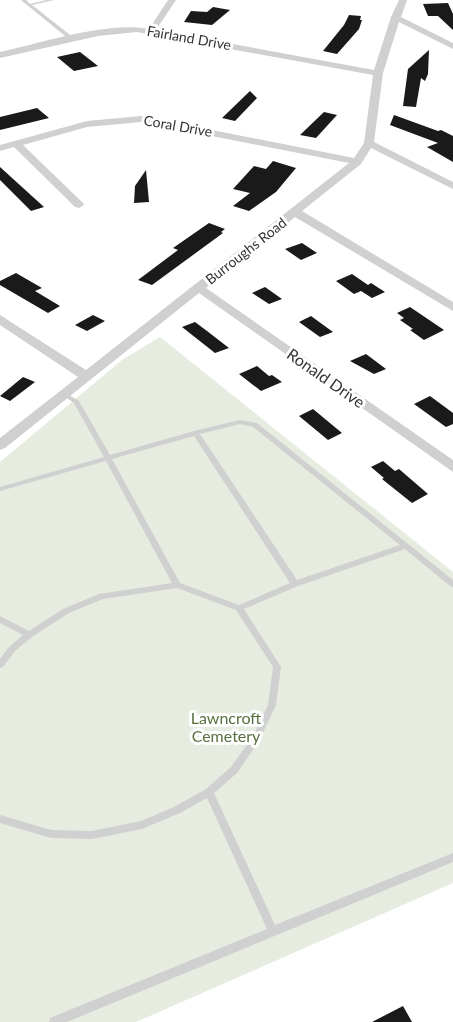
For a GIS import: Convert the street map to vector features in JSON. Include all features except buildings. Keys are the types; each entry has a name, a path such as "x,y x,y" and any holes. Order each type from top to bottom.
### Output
{"street":[{"path":"152,30 172,0"},
{"name":"Burroughs Road","path":"0,445 357,162 369,143 378,73 395,17 403,0"},
{"path":"395,17 453,46"},
{"name":"Fairland Drive","path":"0,55 119,29 152,30 378,73"},
{"name":"Coral Drive","path":"0,148 98,122 122,118 141,119 357,162"},
{"path":"369,143 453,186"},
{"path":"16,144 79,205"},
{"path":"295,212 453,307"},
{"name":"Ronald Drive","path":"199,288 453,467"},
{"path":"0,319 87,377"}],"lane":[{"path":"23,0 72,39"},
{"path":"29,5 52,0"},
{"path":"64,394 77,402 177,585"},
{"path":"0,489 196,433 240,422 255,425 453,584"},
{"path":"196,433 295,584"},
{"path":"239,608 295,584 406,546"},
{"path":"0,665 12,649 28,635 66,611 102,597 177,585 239,608 277,667 272,705 256,738 234,770 209,792 177,810 142,825 92,835 51,834 0,819"},
{"path":"0,620 28,635"},
{"path":"209,792 273,931"},
{"path":"54,1022 453,857"}],"green space":[{"name":"Lawncroft Cemetery","path":"160,337 453,572 453,883 136,1022 0,1022 0,462 122,360"}]}
